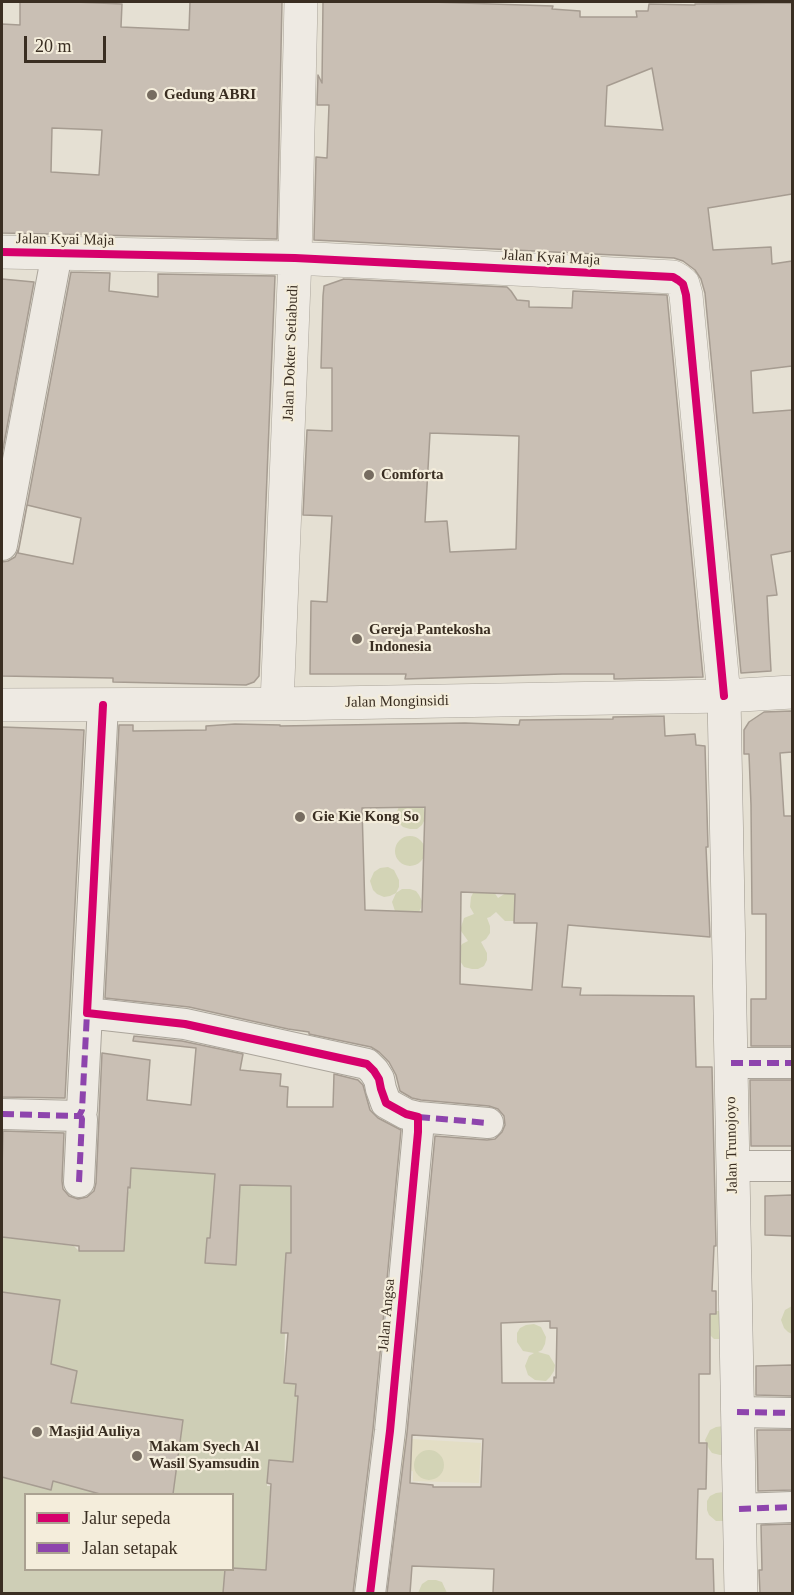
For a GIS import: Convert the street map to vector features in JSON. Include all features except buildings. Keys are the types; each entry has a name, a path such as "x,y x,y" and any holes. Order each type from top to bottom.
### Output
{"street":[{"name":"Jalan Dokter Setiabudi","path":"277,704 295,258 301,2"},
{"name":"Jalan Kyai Maja","path":"2,252 295,258 674,277 683,284 687,307 724,696"},
{"path":"2,545 57,253"},
{"name":"Jalan Monginsidi","path":"2,705 277,704 792,693"},
{"name":"Jalan Trunojoyo","path":"724,696 741,1593"},
{"path":"79,1182 82,1119 80,1114 103,705"},
{"path":"87,1014 186,1024 367,1064 379,1079 386,1103 406,1114 418,1117 488,1122"},
{"path":"731,1063 792,1063"},
{"path":"2,1114 78,1116 80,1114"},
{"name":"Jalan Angsa","path":"370,1593 391,1419 418,1117"},
{"path":"733,1166 792,1166"},
{"path":"737,1412 792,1413"},
{"path":"739,1509 792,1507"}],"shaded area":[{"path":"393,1438 481,1443 479,1483 413,1481 413,1471 390,1469"}],"green space":[{"path":"400,804 423,807 425,819 422,825 417,829 403,827 396,814"},
{"path":"410,836 416,837 424,845 424,857 416,865 410,866 404,865 396,857 395,851 396,845 404,837"},
{"path":"388,867 394,870 399,880 399,887 396,893 384,897 373,890 370,881 374,872"},
{"path":"402,889 416,891 422,901 418,914 395,911 392,902 396,893"},
{"path":"480,890 494,892 498,898 513,892 520,895 516,921 505,921 496,912 487,918 490,933 481,942 487,953 487,960 484,966 472,969 464,967 458,958 459,949 468,941 461,927 464,918 474,914 470,907 471,897 473,893"},
{"path":"131,1168 221,1174 291,1184 331,1227 285,1333 284,1383 296,1384 295,1395 298,1396 296,1423 308,1424 305,1462 269,1460 267,1486 271,1486 266,1571 234,1568 234,1493 24,1493 24,1571 225,1571 223,1593 2,1593 2,1477 51,1490 77,1371 51,1364 60,1300 2,1292 2,1237 74,1246 79,1251 123,1251 127,1194 130,1188"},
{"path":"792,1306 792,1334 784,1328 781,1320 785,1310"},
{"path":"715,1311 723,1311 725,1339 714,1339 708,1333 709,1315"},
{"path":"534,1324 541,1327 546,1337 542,1350 538,1352 549,1355 555,1365 554,1371 546,1381 535,1380 528,1375 525,1366 529,1356 534,1353 523,1351 517,1342 517,1333 520,1328"},
{"path":"724,1426 726,1455 712,1453 705,1440 710,1430"},
{"path":"429,1450 435,1451 443,1459 443,1471 435,1479 429,1480 423,1479 415,1471 414,1465 415,1459 423,1451"},
{"path":"724,1492 726,1521 716,1521 709,1515 707,1501 710,1496"},
{"path":"428,1580 442,1582 447,1593 418,1593 422,1584"}],"marked path":[{"path":"2,1114 78,1116 80,1114 87,1013"},
{"path":"731,1063 792,1063"},
{"path":"79,1182 82,1119 80,1114"},
{"path":"418,1117 488,1123"},
{"path":"737,1412 792,1413"},
{"path":"739,1509 792,1507"}],"cycle path":[{"path":"2,252 295,258 673,277 678,280 683,284 686,295 724,696"},
{"path":"103,705 87,1013 185,1024 367,1064 379,1079 386,1103 406,1114 418,1117 390,1431 370,1594"}],"place":[{"name":"Gedung ABRI","path":"152,95"},
{"name":"Comforta","path":"369,475"},
{"name":"Gereja Pantekosha Indonesia","path":"357,639"},
{"name":"Gie Kie Kong So","path":"300,817"},
{"name":"Masjid Auliya","path":"37,1432"},
{"name":"Makam Syech Al Wasil Syamsudin","path":"137,1456"}]}
